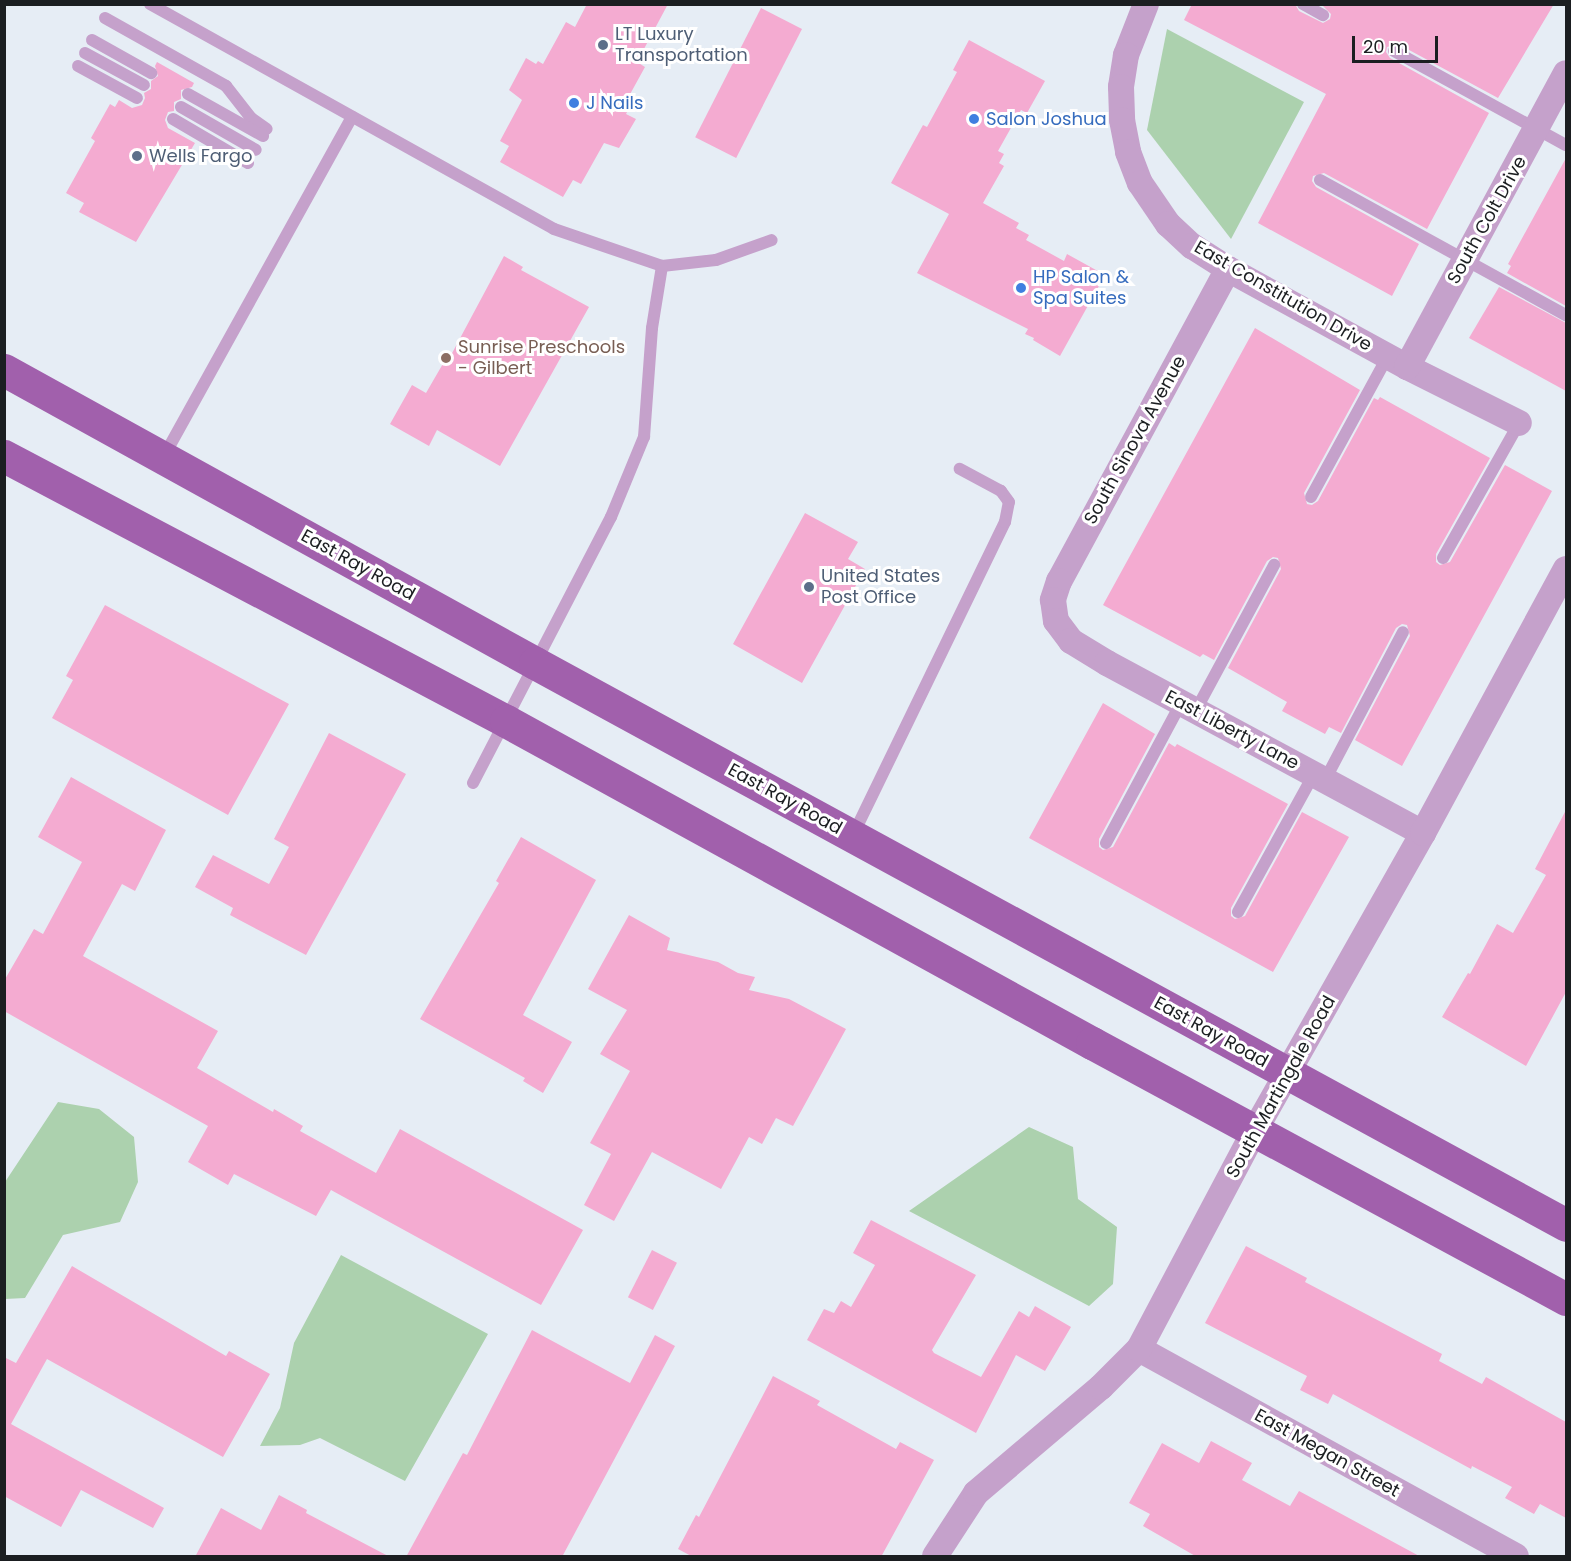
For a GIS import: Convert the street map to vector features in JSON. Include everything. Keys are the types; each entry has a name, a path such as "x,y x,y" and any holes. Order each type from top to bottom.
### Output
{"main road":[{"name":"East Ray Road","path":"4,370 1566,1225"},
{"path":"4,456 506,721 1566,1299"}],"street":[{"name":"East Constitution Drive","path":"1146,4 1126,55 1121,104 1128,152 1148,197 1179,235 1228,269 1397,361 1519,423"},
{"name":"South Colt Drive","path":"1397,361 1465,259 1566,73"},
{"name":"South Sinova Avenue","path":"1054,614 1053,600 1059,581 1228,269"},
{"name":"South Martingale Road","path":"935,1557 976,1493 1101,1387 1139,1349 1255,1130 1423,833 1566,569"},
{"name":"East Liberty Lane","path":"1054,614 1065,635 1077,645 1423,833"},
{"name":"East Megan Street","path":"1139,1349 1516,1557"}],"lane":[{"path":"150,4 554,229 662,266 716,260 772,240"},
{"path":"1303,4 1323,15"},
{"path":"105,18 226,86 265,133 188,94"},
{"path":"92,40 151,73"},
{"path":"1394,51 1566,145"},
{"path":"85,53 144,85"},
{"path":"78,66 137,99"},
{"path":"181,107 255,150"},
{"path":"164,457 352,117"},
{"path":"173,119 248,164"},
{"path":"1320,180 1566,315"},
{"path":"473,783 611,517 644,437 652,328 662,266"},
{"path":"1311,497 1397,361"},
{"path":"1443,558 1519,423"},
{"path":"853,836 1005,522 1009,502 1001,491 960,469"},
{"path":"1106,843 1274,566"},
{"path":"1238,912 1403,632"}],"green space":[{"path":"1167,29 1304,102 1231,239 1147,130"},
{"path":"58,1102 99,1109 134,1137 138,1182 120,1222 63,1235 25,1298 5,1299 5,1182"},
{"path":"1029,1127 1073,1147 1078,1199 1117,1227 1113,1284 1089,1306 909,1211"},
{"path":"341,1255 488,1334 405,1481 320,1438 300,1445 260,1446 280,1408 294,1343"}],"building":[{"path":"587,4 668,4 637,62 645,67 623,107 628,110 626,114 636,119 619,148 604,143 581,184 573,180 563,197 500,162 509,146 500,141 522,100 509,90 526,58 536,64 538,61 543,64 566,22 575,27"},
{"path":"1192,4 1295,4 1299,11 1323,23 1330,19 1331,14 1321,4 1554,4 1498,98 1398,44 1387,47 1386,52 1390,58 1489,113 1427,229 1324,173 1313,176 1312,181 1316,187 1419,244 1392,296 1258,223 1326,94 1184,20"},
{"path":"761,8 802,29 736,158 695,137"},
{"path":"969,40 1045,81 1027,113 1021,110 998,151 1004,154 999,163 1004,166 983,203 1019,223 1016,228 1029,235 1026,240 1064,261 1067,254 1105,275 1060,356 1025,334 1028,329 917,273 949,214 891,183 923,125 927,127 957,72 953,70"},
{"name":"Wells Fargo","path":"157,62 194,83 192,87 181,90 181,99 174,102 174,111 168,112 165,120 168,128 195,143 136,242 79,212 84,203 66,193 95,141 91,138 110,104 115,107 119,100 132,108 142,105 145,98 144,93 151,89 151,81 158,76 155,66"},
{"path":"1566,158 1566,306 1507,273 1511,266 1508,264"},
{"path":"504,256 523,267 521,270 589,307 500,466 437,430 429,446 390,424 412,385 426,393 448,355 450,357"},
{"path":"1499,287 1566,323 1566,391 1469,338"},
{"path":"1255,328 1360,390 1304,493 1307,504 1312,505 1318,501 1374,398 1378,400 1380,397 1490,458 1436,554 1436,562 1440,565 1450,562 1505,465 1552,491 1402,766 1355,740 1410,636 1407,625 1402,624 1396,628 1341,733 1329,727 1325,734 1282,711 1287,702 1228,668 1281,569 1278,558 1273,557 1267,561 1214,660 1203,654 1200,657 1103,605"},
{"name":"United States Post Office","path":"805,513 858,542 848,559 865,569 802,683 733,644"},
{"path":"105,605 289,704 228,815 52,718 73,680 66,676"},
{"path":"1103,703 1155,734 1099,839 1099,847 1103,850 1113,847 1169,743 1175,747 1177,744 1288,804 1231,908 1231,916 1235,919 1245,916 1302,812 1349,837 1273,972 1029,838"},
{"path":"329,733 406,774 306,955 230,915 233,908 195,887 213,855 269,884 289,847 274,839"},
{"path":"71,777 166,830 135,891 122,884 83,956 218,1031 197,1068 273,1112 274,1109 303,1126 300,1131 376,1173 400,1129 583,1230 541,1305 331,1190 316,1216 234,1174 228,1185 188,1162 208,1126 4,1011 4,981 34,929 43,934 82,862 38,837"},
{"path":"1566,810 1566,992 1526,1066 1442,1017 1468,973 1470,974 1497,924 1513,933 1546,875 1535,869"},
{"path":"521,837 596,880 523,1015 572,1042 543,1093 523,1081 525,1078 420,1019 499,883 496,881"},
{"path":"629,915 670,938 667,950 718,962 738,973 755,977 749,990 789,999 846,1029 793,1126 776,1118 762,1144 749,1137 721,1189 652,1152 614,1221 584,1205 611,1154 590,1143 630,1071 600,1054 627,1010 588,989"},
{"path":"871,1220 976,1275 932,1350 934,1353 981,1377 1019,1311 1029,1317 1035,1306 1071,1327 1045,1371 1016,1355 976,1433 807,1340 824,1309 834,1313 841,1301 851,1307 875,1265 853,1253"},
{"path":"1246,1246 1307,1278 1305,1282 1442,1354 1439,1361 1482,1384 1486,1377 1566,1422 1566,1518 1540,1504 1534,1514 1505,1498 1512,1487 1472,1466 1471,1469 1333,1394 1328,1404 1300,1390 1307,1376 1205,1323"},
{"path":"652,1250 677,1263 653,1310 628,1297"},
{"path":"72,1266 226,1356 229,1351 270,1374 223,1457 47,1359 11,1424 164,1508 153,1528 81,1490 61,1527 4,1496 4,1357 16,1363"},
{"path":"532,1330 630,1383 655,1335 675,1346 562,1557 406,1557 463,1453 467,1455"},
{"path":"773,1376 820,1401 817,1405 896,1449 900,1442 934,1460 881,1557 693,1557 678,1549 696,1515 699,1517"},
{"path":"1211,1441 1252,1463 1242,1480 1290,1506 1299,1491 1421,1557 1197,1557 1143,1526 1150,1514 1129,1503 1162,1443 1199,1463"},
{"path":"279,1495 307,1510 306,1513 390,1557 195,1557 221,1508 261,1530"}],"place":[{"name":"LT Luxury Transportation","path":"603,45"},
{"name":"J Nails","path":"574,103"},
{"name":"Salon Joshua","path":"974,119"},
{"name":"Wells Fargo","path":"137,156"},
{"name":"HP Salon & Spa Suites","path":"1021,288"},
{"name":"Sunrise Preschools - Gilbert","path":"446,358"},
{"name":"United States Post Office","path":"809,587"}]}
